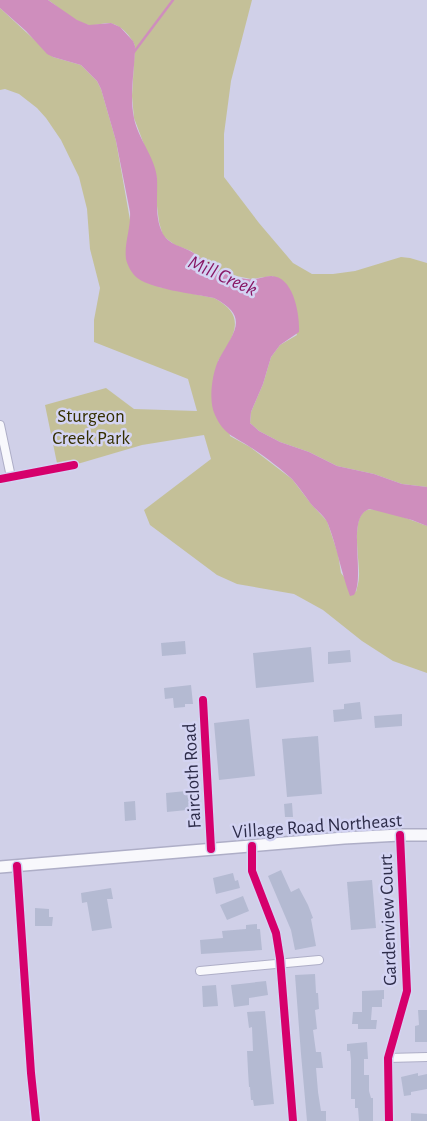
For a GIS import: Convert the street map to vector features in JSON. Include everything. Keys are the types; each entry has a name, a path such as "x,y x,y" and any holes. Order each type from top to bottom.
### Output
{"main road":[{"name":"Village Road Northeast","path":"0,867 211,849 400,835 427,835"}],"street":[{"path":"0,425 11,477"},
{"path":"0,479 74,465"},
{"name":"Faircloth Road","path":"203,700 211,849"},
{"name":"Gardenview Court","path":"389,1121 388,1058 407,991 400,835"},
{"path":"252,846 252,871 276,934 281,963 293,1121"},
{"path":"17,866 36,1121"},
{"path":"200,971 319,960"},
{"path":"388,1058 427,1057"}],"green space":[{"path":"48,0 252,0 231,81 224,134 224,177 293,263 312,274 355,271 401,257 427,263 427,487 402,484 374,474 337,466 309,452 280,442 259,431 250,423 251,412 263,384 271,357 280,345 297,335 273,276 251,279 222,273 191,251 175,245 163,236 156,198 157,179 134,118 132,96 135,46 128,35 117,26 109,23 84,24"},
{"name":"Sturgeon Creek Park","path":"0,8 53,57 81,65 97,81 116,141 130,220 159,287 214,298 225,305 234,319 233,335 218,361 230,436 250,447 292,479 327,521 338,554 341,573 356,592 359,576 357,530 362,514 367,510 379,510 427,526 427,673 393,661 362,641 323,610 294,594 237,584 217,575 150,525 144,510 211,459 204,435 142,445 58,468 45,405 106,388 134,409 197,411 188,379 94,342 94,320 100,288 90,249 87,209 79,177 61,140 37,108 19,94 5,89 0,90"}],"water":[{"name":"Mill Creek","path":"0,0 48,0 77,20 89,25 111,23 120,27 133,41 135,46 132,91 134,118 156,170 157,214 163,234 172,243 192,252 223,273 246,279 271,276 279,278 290,290 297,307 299,332 280,345 271,357 263,384 251,412 250,423 259,431 280,442 309,452 337,466 374,474 402,484 427,487 427,526 370,509 363,514 359,522 357,534 358,574 354,595 350,596 325,518 311,504 292,479 255,450 226,431 218,422 213,409 211,395 213,379 219,359 236,326 236,319 232,312 214,298 161,288 141,281 129,268 126,253 130,212 116,141 97,81 81,65 47,54 26,31 0,8"}],"building":[{"path":"185,641 186,654 162,656 161,643"},
{"path":"311,647 314,682 256,688 253,653"},
{"path":"350,650 351,662 328,664 328,652"},
{"path":"191,685 193,704 185,704 185,707 174,708 173,698 165,699 164,688"},
{"path":"360,702 362,719 334,722 333,710 344,709 344,704"},
{"path":"402,714 402,726 375,728 374,716"},
{"path":"249,719 255,776 219,780 214,723"},
{"path":"318,736 322,794 287,797 282,739"},
{"path":"196,790 197,809 167,812 166,793"},
{"path":"135,801 136,820 125,821 124,802"},
{"path":"292,803 293,817 285,817 284,804"},
{"path":"281,870 291,892 299,888 308,905 313,918 311,919 316,946 295,950 291,930 268,876"},
{"path":"233,873 235,881 238,880 240,888 216,894 213,878"},
{"path":"372,880 376,928 351,930 347,882"},
{"path":"111,888 113,899 107,899 112,928 92,931 87,902 82,903 81,893"},
{"path":"243,896 249,911 227,920 220,905"},
{"path":"35,908 49,909 49,917 53,917 52,926 35,926"},
{"path":"257,924 257,929 260,929 262,950 201,954 200,940 223,938 222,931 246,929 246,925"},
{"path":"315,974 319,1009 315,1010 317,1029 313,1030 316,1052 321,1052 323,1068 316,1068 321,1111 326,1111 326,1121 307,1121 295,975"},
{"path":"266,981 268,995 249,998 249,1005 234,1007 231,985"},
{"path":"216,985 218,1006 203,1007 202,986"},
{"path":"384,990 382,1007 372,1007 371,1020 377,1020 376,1029 358,1029 358,1024 352,1024 353,1012 362,1012 362,991"},
{"path":"418,1010 427,1010 427,1042 415,1042 415,1026 419,1025"},
{"path":"265,1011 274,1104 254,1106 249,1087 247,1051 253,1051 252,1027 249,1028 247,1012"},
{"path":"367,1042 368,1059 364,1059 364,1075 369,1075 369,1091 371,1098 373,1098 373,1121 359,1121 358,1108 355,1108 355,1099 351,1099 351,1060 350,1051 347,1051 347,1044"},
{"path":"418,1073 418,1076 427,1074 427,1089 411,1092 411,1095 404,1096 401,1077"},
{"path":"411,1113 427,1114 427,1121 411,1121"}],"waterway":[{"path":"134,52 173,0"}],"cycle path":[{"path":"0,479 74,465"},
{"path":"203,700 211,849"},
{"path":"389,1121 388,1058 407,991 400,835"},
{"path":"252,846 252,871 276,933 280,958 293,1121"},
{"path":"17,866 36,1121"}]}
